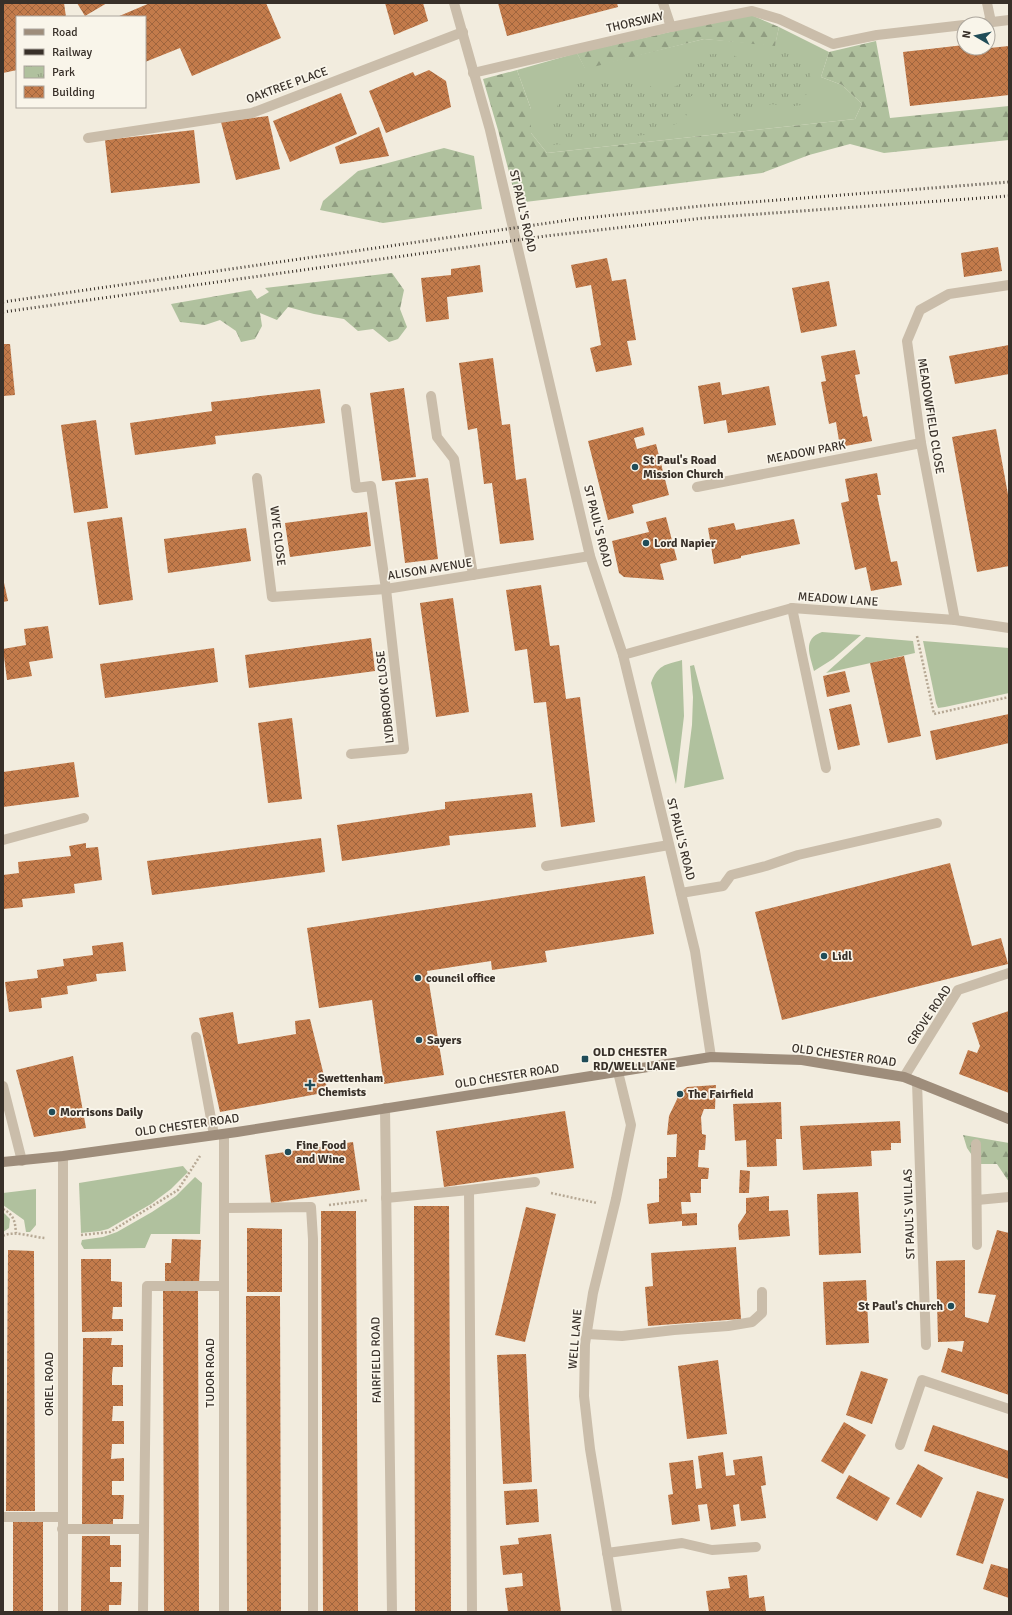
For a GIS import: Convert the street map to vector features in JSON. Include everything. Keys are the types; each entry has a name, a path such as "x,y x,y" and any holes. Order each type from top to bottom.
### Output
{"main road":[{"name":"OLD CHESTER ROAD","path":"3,1162 63,1156 219,1134 711,1057 802,1060 904,1077 1009,1119"}],"street":[{"name":"ST PAUL'S ROAD","path":"454,3 490,130 590,556 623,655 695,951 711,1057"},
{"path":"663,3 671,27"},
{"path":"987,3 990,16"},
{"name":"THORSWAY","path":"473,73 671,27 752,11 779,20 833,44 877,36 956,26"},
{"path":"996,21 1009,20"},
{"name":"OAKTREE PLACE","path":"88,138 252,113 463,32"},
{"name":"MEADOWFIELD CLOSE","path":"955,620 921,443 907,341 920,310 949,294 1009,285"},
{"path":"431,396 436,436 454,459 473,575"},
{"path":"346,409 356,488 371,486 386,589"},
{"name":"MEADOW PARK","path":"697,487 921,443"},
{"name":"WYE CLOSE","path":"257,478 272,597"},
{"name":"ALISON AVENUE","path":"272,597 386,589 590,556"},
{"name":"LYDBROOK CLOSE","path":"351,754 404,749 386,589"},
{"path":"792,608 826,768"},
{"name":"MEADOW LANE","path":"623,655 792,608 955,620 1009,628"},
{"path":"3,840 84,818"},
{"path":"681,893 723,886 731,875 766,866 798,855 937,822"},
{"path":"546,866 669,845"},
{"name":"GROVE ROAD","path":"904,1077 958,990 1009,974"},
{"name":"TUDOR ROAD","path":"196,1037 219,1134 224,1208 224,1612"},
{"name":"WELL LANE","path":"617,1612 590,1449 584,1396 585,1344 593,1293 632,1125 618,1072"},
{"name":"ST PAUL'S VILLAS","path":"917,1082 926,1345"},
{"path":"3,1086 22,1161"},
{"name":"FAIRFIELD ROAD","path":"385,1108 392,1612"},
{"path":"976,1144 977,1245"},
{"name":"ORIEL ROAD","path":"63,1156 63,1612"},
{"path":"386,1198 535,1182"},
{"path":"469,1190 472,1612"},
{"path":"977,1200 1009,1197"},
{"path":"224,1208 311,1207 313,1239 313,1612"},
{"path":"143,1612 147,1286 223,1286"},
{"path":"587,1334 622,1336 728,1326 752,1322 762,1313 762,1292"},
{"path":"900,1445 922,1380 1009,1409"},
{"path":"3,1517 62,1517"},
{"path":"62,1529 144,1529"},
{"path":"607,1553 682,1543 712,1550 756,1547"}],"path":[{"path":"914,618 934,714 1009,696"},
{"path":"3,1236 16,1233 28,1236 63,1237 110,1232 178,1190 219,1134"},
{"path":"535,1182 543,1191 614,1207"},
{"path":"311,1207 386,1198"},
{"path":"3,1209 10,1213 15,1220 16,1233"}],"green space":[{"path":"749,14 779,27 775,46 704,39 585,69 577,53"},
{"path":"779,27 829,52 821,77 842,85 862,104 855,119 547,153 531,133 531,109 517,70 577,53 585,68 704,39 775,45"},
{"path":"876,41 890,118 1009,106 1009,140 884,153 850,144 809,155 762,173 517,203 483,79 517,70 531,109 531,133 547,153 855,119 862,104 842,85 821,77 829,52"},
{"path":"795,52 806,65 810,77 808,90 801,105 788,107 771,104 753,115 739,117 717,110 705,95 691,96 686,116 670,127 671,132 553,145 552,121 562,93 576,81 600,77 622,77 646,83 657,91 666,91 678,85 691,64 711,54 728,53 746,61 761,60 779,53"},
{"path":"444,148 474,156 482,209 383,223 320,210 323,201 358,171"},
{"path":"392,273 404,290 400,309 407,327 398,339 389,342 373,329 358,331 344,319 314,314 288,307 277,320 260,313 262,326 255,339 241,342 236,331 220,320 205,325 180,322 171,304 251,290 257,299 269,292 265,288"},
{"path":"822,632 861,635 833,659 814,671 809,648 810,643 816,635"},
{"path":"866,637 913,641 915,653 826,673"},
{"path":"923,641 1009,648 1009,693 938,708"},
{"path":"682,660 684,716 676,784 651,683 659,669 671,663"},
{"path":"694,665 724,779 684,788 692,725 693,697 690,666"},
{"path":"963,1135 1009,1143 1009,1182 997,1164 978,1164 967,1148"},
{"path":"183,1166 188,1172 171,1189 151,1204 108,1229 81,1233 79,1183"},
{"path":"195,1177 202,1183 200,1234 151,1234 145,1248 84,1249 81,1244 82,1240 103,1237 117,1232 176,1196"},
{"path":"36,1189 36,1225 30,1232 26,1232 24,1220 3,1205 3,1193"},
{"path":"3,1212 10,1219 9,1228 3,1232"}],"building":[{"path":"3,3 64,3 66,16 16,16 16,70 3,73"},
{"path":"77,3 107,3 85,16"},
{"path":"150,3 266,3 281,38 192,76 180,48 146,62 146,16 119,16"},
{"path":"385,3 423,3 428,21 394,35"},
{"path":"498,3 617,3 618,7 507,36"},
{"path":"956,46 956,56 996,56 996,47 1009,46 1009,95 910,106 903,52"},
{"path":"429,70 446,81 451,107 386,133 369,91 413,72 415,76"},
{"path":"341,93 357,134 290,162 273,121"},
{"path":"268,116 280,169 236,180 221,122"},
{"path":"379,127 389,156 340,164 335,147"},
{"path":"194,130 200,183 111,193 105,140"},
{"path":"998,247 1002,271 964,277 961,253"},
{"path":"607,258 612,281 626,279 636,340 627,341 632,365 596,372 590,348 601,345 591,285 576,288 571,265"},
{"path":"480,265 483,292 447,297 449,319 426,322 421,278 451,275 451,269"},
{"path":"829,281 837,326 801,333 792,288"},
{"path":"3,344 10,344 15,395 3,396"},
{"path":"1009,345 1009,374 955,384 949,356"},
{"path":"855,350 860,374 855,375 863,417 867,416 872,441 840,447 836,422 829,424 821,382 826,381 821,356"},
{"path":"493,358 502,425 510,424 516,480 526,478 534,540 500,544 492,483 484,484 477,428 468,430 459,363"},
{"path":"720,382 722,395 769,386 776,425 728,433 726,420 704,424 698,386"},
{"path":"404,388 416,477 382,481 370,393"},
{"path":"320,389 325,423 215,436 216,444 135,455 130,423 212,411 211,402"},
{"path":"96,420 108,508 74,513 61,425"},
{"path":"643,427 645,435 634,438 637,449 656,444 669,495 632,505 634,513 608,520 588,441"},
{"path":"996,429 1009,500 1009,566 977,572 952,437"},
{"path":"877,473 881,495 877,495 891,562 897,561 902,585 871,591 866,567 855,570 841,503 849,501 845,479"},
{"path":"428,478 438,559 405,563 395,482"},
{"path":"367,512 371,546 290,557 285,523"},
{"path":"122,517 133,600 99,605 87,522"},
{"path":"666,517 677,560 660,564 664,580 624,577 619,573 612,541 649,532 646,522"},
{"path":"794,519 800,544 741,556 741,558 714,564 708,528 734,523 736,530"},
{"path":"246,528 251,561 168,573 164,539"},
{"path":"3,578 8,601 3,602"},
{"path":"541,585 550,646 559,645 566,699 580,697 595,822 561,827 546,702 534,703 527,649 515,651 506,590"},
{"path":"453,598 469,712 436,717 420,603"},
{"path":"48,626 53,658 29,662 32,676 7,680 3,649 26,645 24,629"},
{"path":"371,638 375,671 249,688 245,655"},
{"path":"214,648 218,682 105,698 100,664"},
{"path":"904,656 921,736 888,743 870,663"},
{"path":"845,671 850,692 827,697 823,676"},
{"path":"851,704 860,745 838,750 829,709"},
{"path":"1009,714 1009,743 936,760 930,731"},
{"path":"292,718 302,799 268,803 258,723"},
{"path":"74,762 79,797 3,807 3,772"},
{"path":"532,793 536,827 449,836 450,845 342,861 337,825 445,809 445,802"},
{"path":"321,838 325,872 152,895 147,861"},
{"path":"86,843 86,848 98,847 102,880 74,884 75,893 22,899 23,907 3,909 3,875 19,873 18,862 71,856 69,846"},
{"path":"950,863 972,946 1001,938 1008,964 782,1020 755,912"},
{"path":"645,876 654,934 545,951 547,962 492,970 491,961 427,971 444,1075 384,1084 372,1000 319,1008 307,928"},
{"path":"123,942 126,971 96,974 97,981 67,986 68,994 41,998 42,1008 9,1012 5,982 38,978 37,970 64,966 63,959 93,955 92,946"},
{"path":"1009,1011 1009,1093 959,1074 968,1050 977,1053 980,1046 972,1023"},
{"path":"233,1012 238,1044 296,1034 295,1021 310,1019 328,1092 220,1112 199,1018"},
{"path":"73,1056 86,1128 34,1137 16,1070"},
{"path":"716,1085 715,1109 704,1109 701,1117 702,1134 706,1135 705,1150 699,1150 698,1167 709,1168 708,1179 701,1179 701,1193 690,1193 691,1202 681,1202 682,1214 697,1213 697,1225 682,1226 682,1221 649,1224 647,1204 659,1202 659,1179 667,1178 667,1157 676,1157 677,1134 667,1135 669,1116 680,1093 687,1087"},
{"path":"781,1102 782,1139 776,1139 777,1166 747,1167 746,1140 735,1141 733,1104"},
{"path":"565,1111 574,1168 444,1187 436,1131"},
{"path":"900,1121 901,1143 891,1143 891,1150 871,1151 872,1166 803,1170 800,1126"},
{"path":"353,1142 360,1190 271,1203 265,1155"},
{"path":"740,1170 750,1171 749,1193 739,1193"},
{"path":"858,1192 861,1253 819,1255 817,1194"},
{"path":"769,1196 769,1211 788,1210 790,1236 739,1240 738,1225 746,1213 746,1198"},
{"path":"414,1206 449,1206 451,1612 415,1612"},
{"path":"526,1207 556,1214 525,1342 495,1335"},
{"path":"321,1211 356,1211 358,1612 323,1612"},
{"path":"247,1228 282,1229 282,1292 247,1292"},
{"name":"St Paul's Church","path":"997,1230 1009,1233 1009,1395 941,1372 948,1348 962,1352 964,1341 938,1342 936,1261 965,1260 965,1317 988,1323 996,1295 978,1293"},
{"path":"172,1239 201,1240 199,1284 165,1283 165,1263 171,1263"},
{"path":"736,1247 741,1319 648,1326 645,1287 653,1286 651,1253"},
{"path":"8,1250 34,1251 35,1511 6,1511"},
{"path":"81,1259 111,1259 111,1281 122,1282 122,1307 113,1307 112,1319 123,1319 123,1331 82,1332"},
{"path":"866,1280 869,1343 826,1345 823,1282"},
{"path":"163,1290 198,1290 199,1612 164,1612"},
{"path":"246,1296 280,1296 281,1612 247,1612"},
{"path":"83,1338 112,1338 111,1345 123,1345 123,1367 113,1367 112,1385 123,1385 123,1406 113,1406 112,1421 124,1421 124,1444 112,1444 111,1459 124,1458 124,1481 112,1481 112,1495 124,1495 123,1519 113,1519 113,1525 82,1525"},
{"path":"526,1354 532,1482 503,1484 497,1355"},
{"path":"718,1360 727,1434 687,1439 678,1366"},
{"path":"861,1371 888,1379 872,1424 846,1415"},
{"path":"844,1422 866,1435 843,1474 821,1461"},
{"path":"933,1425 1009,1451 1009,1479 924,1451"},
{"path":"723,1452 726,1476 735,1475 733,1460 762,1456 766,1485 761,1486 766,1518 741,1521 739,1504 733,1505 736,1526 711,1530 707,1504 698,1505 700,1521 672,1525 668,1495 673,1494 669,1463 693,1460 696,1489 702,1488 698,1456"},
{"path":"918,1464 943,1478 921,1518 896,1504"},
{"path":"849,1475 890,1498 877,1521 836,1498"},
{"path":"537,1489 539,1522 506,1525 504,1491"},
{"path":"977,1491 1004,1499 983,1564 956,1555"},
{"path":"13,1521 43,1521 43,1612 13,1612"},
{"path":"551,1534 561,1612 508,1612 505,1588 523,1586 522,1573 503,1575 500,1546 519,1544 518,1538"},
{"path":"82,1536 110,1536 110,1545 121,1545 121,1567 110,1567 110,1582 122,1582 121,1605 109,1605 109,1612 81,1612"},
{"path":"991,1564 1009,1569 1009,1598 983,1589"},
{"path":"747,1575 749,1598 764,1596 766,1612 709,1612 706,1591 730,1588 728,1577"}],"railway":[{"path":"3,302 576,219 701,206 1009,182"},
{"path":"3,312 546,236 704,218 1009,196"}],"place":[{"name":"St Paul's Road Mission Church","path":"635,467"},
{"name":"Lord Napier","path":"646,543"},
{"name":"Lidl","path":"824,956"},
{"name":"council office","path":"418,978"},
{"name":"Sayers","path":"419,1040"},
{"name":"OLD CHESTER RD/WELL LANE","path":"585,1059"},
{"name":"Swettenham Chemists","path":"310,1085"},
{"name":"The Fairfield","path":"680,1094"},
{"name":"Morrisons Daily","path":"52,1112"},
{"name":"Fine Food and Wine","path":"288,1152"},
{"name":"St Paul's Church","path":"951,1306"}]}
